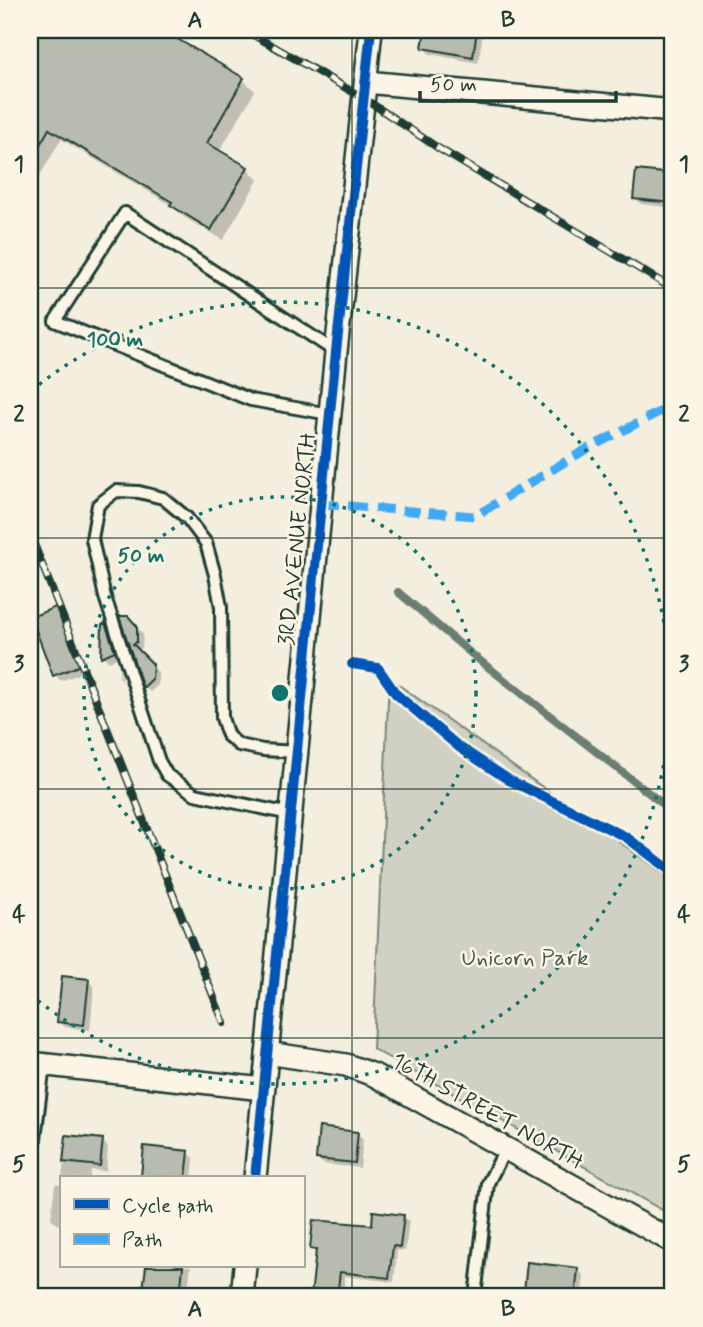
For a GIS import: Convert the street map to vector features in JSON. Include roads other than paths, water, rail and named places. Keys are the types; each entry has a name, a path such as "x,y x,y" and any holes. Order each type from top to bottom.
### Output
{"street":[{"name":"3RD AVENUE NORTH","path":"255,1176 335,352 371,30"},
{"path":"366,82 673,111"},
{"name":"16TH STREET NORTH","path":"267,1053 346,1065 374,1075 673,1242"},
{"path":"37,1063 263,1089"},
{"path":"242,1297 245,1268"}],"lane":[{"path":"330,414 251,400 55,321 125,213 335,352"},
{"path":"290,814 195,794 167,775 159,761 104,597 92,539 98,505 116,491 139,492 163,498 187,518 206,543 221,607 222,718 228,736 239,744 263,750 297,752"},
{"path":"30,1180 37,1063"},
{"path":"475,1297 488,1183 505,1150"}],"waterway":[{"path":"398,592 474,656 673,812"}],"railway":[{"path":"245,30 365,99 438,148 673,289"},
{"path":"30,534 224,1023"}],"park label":[{"name":"Unicorn Park","path":"525,957"}]}
